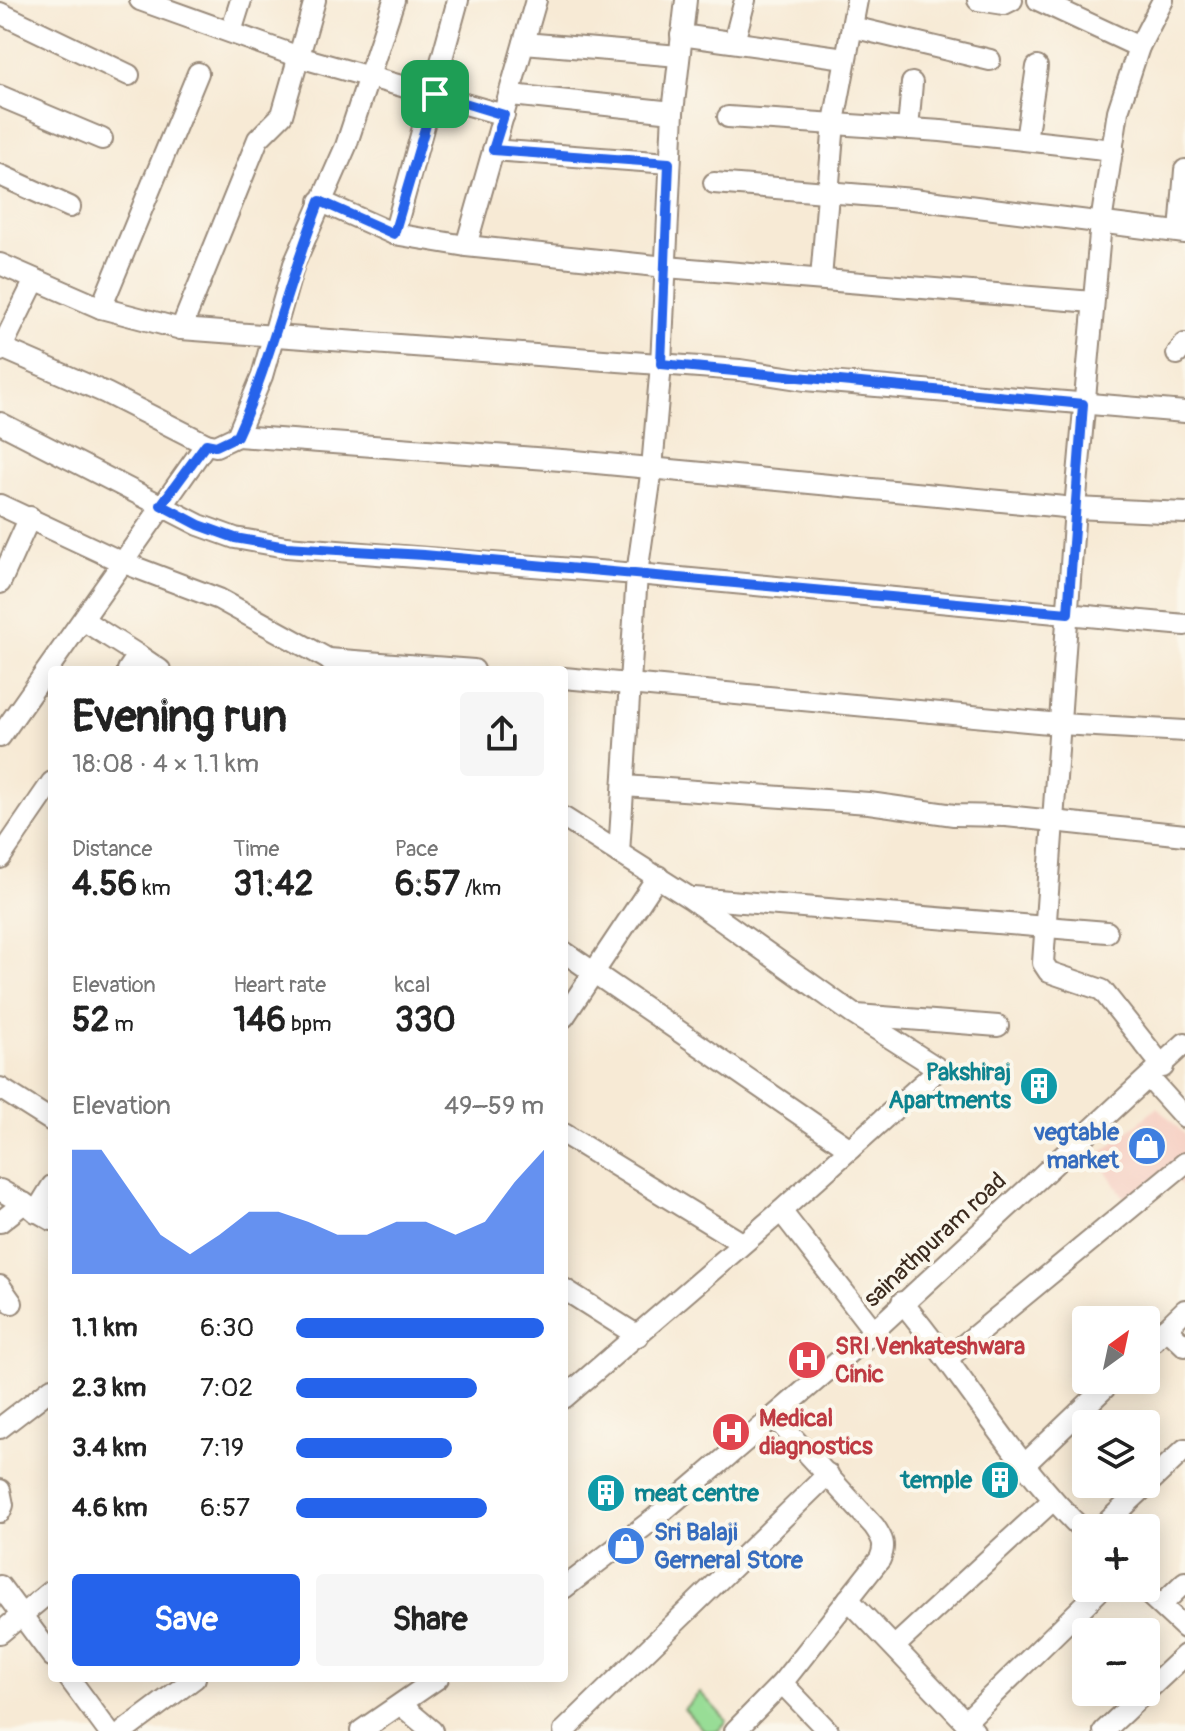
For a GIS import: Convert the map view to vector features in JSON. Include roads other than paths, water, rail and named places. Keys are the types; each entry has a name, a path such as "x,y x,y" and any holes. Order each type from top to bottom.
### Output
{"street":[{"path":"140,0 175,7 299,57 504,115"},
{"path":"231,32 241,0"},
{"path":"181,329 258,139 282,115 315,0"},
{"path":"237,436 258,386 294,264 346,146 394,0"},
{"path":"394,234 435,94 458,0"},
{"path":"466,246 536,0"},
{"path":"619,853 633,683 637,574 652,468 661,364 673,112 686,0"},
{"path":"734,42 745,0"},
{"path":"821,279 834,122 857,0"},
{"path":"978,0 1004,4 1012,0"},
{"path":"1038,0 1139,47"},
{"path":"1163,0 1139,47 1118,111 1101,223 1083,404 1050,821 1044,968 1102,990 1185,1118"},
{"path":"0,13 129,75"},
{"path":"852,27 990,60"},
{"path":"681,35 845,58"},
{"path":"524,43 679,56"},
{"path":"1026,140 1037,67"},
{"path":"101,308 198,73"},
{"path":"908,129 912,83"},
{"path":"511,95 673,112"},
{"path":"0,96 102,139"},
{"path":"728,117 834,122 1113,150"},
{"path":"493,150 669,163"},
{"path":"714,183 826,191 1182,232 1185,170"},
{"path":"0,175 70,207"},
{"path":"320,201 394,234 466,246 666,267 1093,302"},
{"path":"0,264 101,308 181,329 273,333 661,364 1185,412"},
{"path":"35,280 0,349 106,393 206,444 216,446 237,436 652,468 1075,508 1185,513"},
{"path":"0,423 199,525 235,538 286,547 637,574 1185,625"},
{"path":"50,666 206,444"},
{"path":"0,505 124,563 219,599 334,664 381,666"},
{"path":"0,583 30,517"},
{"path":"83,620 133,662"},
{"path":"0,737 48,669"},
{"path":"568,678 1060,724 1185,731"},
{"path":"624,786 1185,835"},
{"path":"0,858 48,788"},
{"path":"568,821 658,876 853,1014 939,1069 781,1211 568,1395"},
{"path":"568,1011 658,876"},
{"path":"690,898 1107,932"},
{"path":"568,955 850,1149"},
{"path":"853,1014 998,1026"},
{"name":"sainathpuram road","path":"568,1585 775,1418 1157,1073 1185,1043"},
{"path":"0,1088 48,1118"},
{"path":"568,1136 742,1243"},
{"path":"948,1358 1185,1163"},
{"path":"0,1190 37,1212"},
{"path":"0,1222 37,1212 48,1193"},
{"path":"781,1211 874,1331"},
{"path":"568,1292 638,1336"},
{"path":"902,1302 948,1358 1023,1466 1072,1520"},
{"path":"1160,1334 1185,1310"},
{"path":"1166,1328 1185,1346"},
{"path":"0,1428 48,1391"},
{"path":"1023,1466 1098,1394"},
{"path":"735,1731 782,1683 884,1548 874,1526 775,1418"},
{"path":"1116,1514 1185,1449"},
{"path":"564,1731 828,1474"},
{"path":"0,1490 0,1512"},
{"path":"895,1646 1052,1501"},
{"path":"1161,1605 1185,1582"},
{"path":"0,1586 48,1650"},
{"path":"0,1633 48,1593"},
{"path":"848,1599 970,1726 1089,1602"},
{"path":"1158,1602 1185,1628"},
{"path":"1104,1731 1185,1655"},
{"path":"72,1682 108,1731"},
{"path":"124,1731 190,1682"},
{"path":"361,1731 433,1682"},
{"path":"782,1683 828,1731"},
{"path":"401,1705 432,1731"}],"place":[{"name":"Pakshiraj Apartments","path":"1039,1086"},
{"name":"vegtable market","path":"1147,1146"},
{"name":"SRI Venkateshwara Cinic","path":"807,1360"},
{"name":"Medical diagnostics","path":"731,1432"},
{"name":"temple","path":"1000,1480"},
{"name":"meat centre","path":"606,1493"},
{"name":"Sri Balaji Gerneral Store","path":"626,1546"}]}
